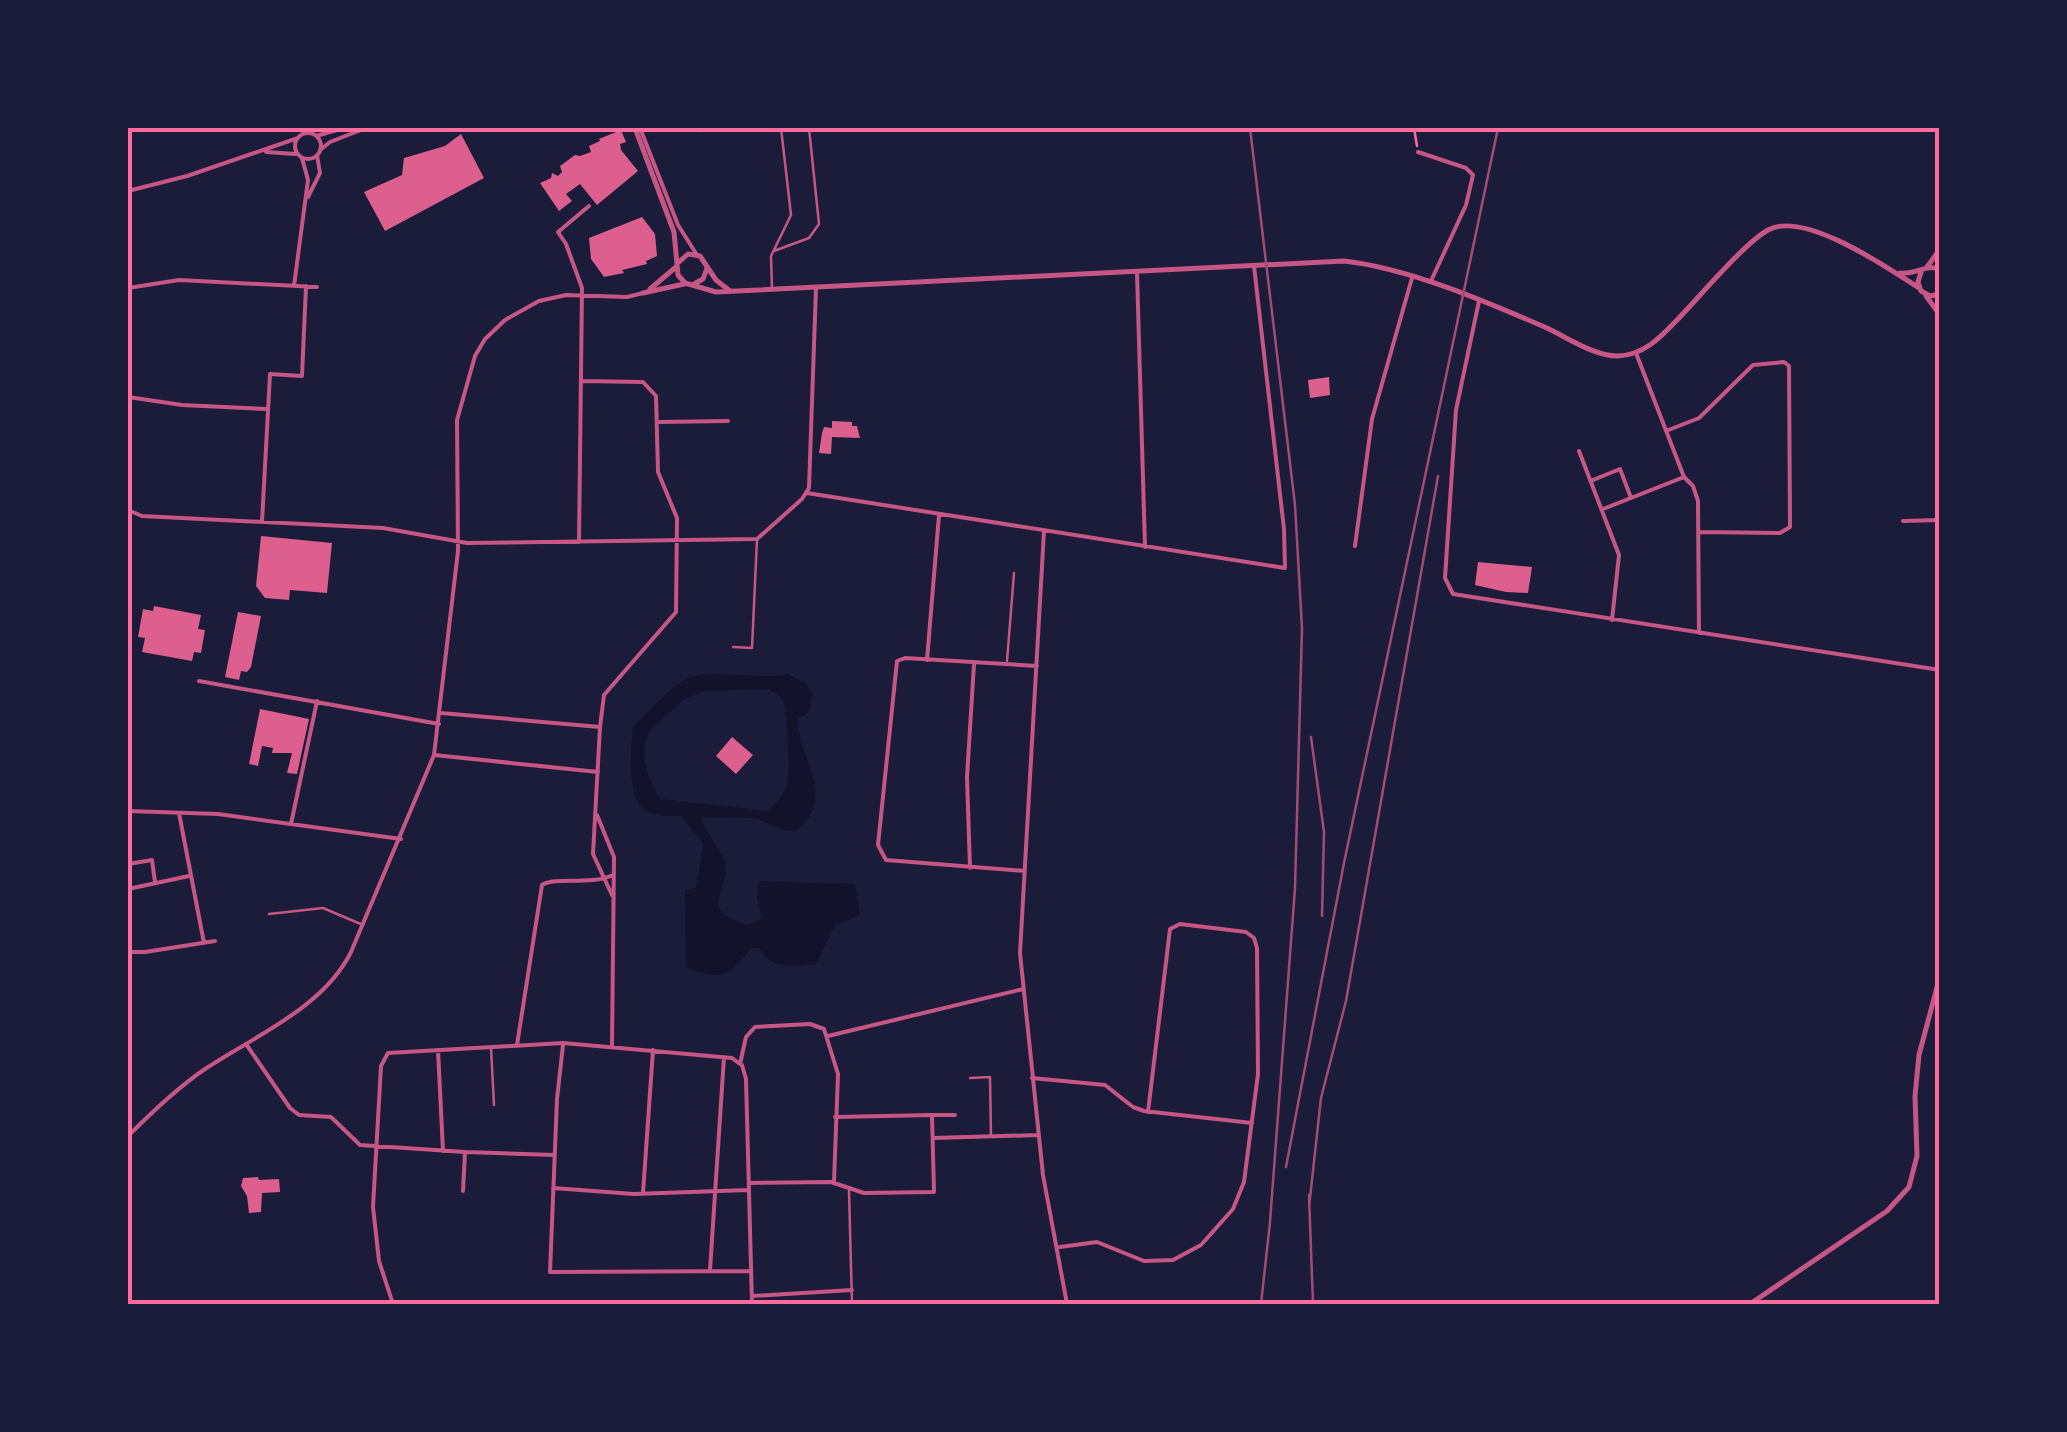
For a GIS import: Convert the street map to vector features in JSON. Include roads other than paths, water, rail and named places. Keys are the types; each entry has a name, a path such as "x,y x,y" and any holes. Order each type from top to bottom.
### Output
{"street":[{"path":"294,286 308,176 295,148 298,138 304,130 316,136 344,128"},
{"path":"261,153 300,156 318,152 328,143 366,128"},
{"path":"638,128 680,230 718,282 733,292"},
{"path":"306,202 320,173 316,136"},
{"path":"128,191 261,153 298,138"},
{"path":"646,148 673,229 679,277 716,292 1344,261 1386,268 1479,301 1602,354 1636,353 1662,336 1756,240 1777,226 1794,225 1809,228 1895,272 1922,291 1940,294"},
{"path":"1418,152 1466,168 1472,176 1468,200 1430,284"},
{"path":"579,542 582,295 568,248 558,232 589,206"},
{"path":"1940,249 1918,280 1940,315"},
{"path":"643,294 686,255 697,254"},
{"path":"807,493 1285,568 1254,266"},
{"path":"128,1136 190,1080 292,1014 329,984 345,965 363,925 434,755 458,543 455,436 460,399 475,356 488,336 521,309 552,297 627,297 702,280 707,268"},
{"path":"1895,272 1940,269"},
{"path":"1136,274 1146,546"},
{"path":"1355,546 1372,419 1412,277"},
{"path":"128,288 179,280 318,287"},
{"path":"262,522 270,374 302,376 306,286"},
{"path":"128,510 142,516 393,529 458,543 758,540 807,493 812,454 816,288"},
{"path":"1479,301 1456,410 1447,585 1454,594 1940,670"},
{"path":"1636,353 1684,477 1693,486 1698,501 1699,633"},
{"path":"1666,431 1699,418 1753,364 1784,362 1789,366 1790,527 1780,533 1699,532"},
{"path":"581,382 646,383 656,396 658,472 676,513 678,539 676,612 604,695 593,858 612,895"},
{"path":"128,397 182,405 268,409"},
{"path":"658,422 728,421"},
{"path":"1579,451 1620,559 1612,620"},
{"path":"1591,480 1620,469 1631,498"},
{"path":"1602,509 1684,477"},
{"path":"927,660 939,514"},
{"path":"1903,521 1940,520"},
{"path":"1044,531 1020,936 1042,1174 1068,1304"},
{"path":"1024,872 886,860 878,848 895,666 902,659 1037,666"},
{"path":"970,868 966,777 974,664"},
{"path":"199,681 439,724"},
{"path":"291,825 317,701"},
{"path":"440,714 600,727"},
{"path":"434,755 598,772"},
{"path":"128,811 218,814 400,839"},
{"path":"596,812 612,850 614,875 612,1047"},
{"path":"179,813 204,943"},
{"path":"128,864 152,860 155,882"},
{"path":"517,1045 542,885 552,880 576,883 614,875"},
{"path":"128,889 189,876"},
{"path":"1059,1247 1097,1242 1134,1258 1174,1260 1210,1236 1238,1199 1244,1182 1259,1056 1258,948 1252,936 1240,930 1178,924 1169,931 1148,1112"},
{"path":"128,952 215,942"},
{"path":"1750,1304 1886,1212 1908,1187 1917,1156 1915,1096 1919,1055 1940,976"},
{"path":"828,1036 1023,988"},
{"path":"752,1304 746,1080 740,1064 746,1037 755,1027 814,1024 828,1036 838,1074 834,1182"},
{"path":"563,1043 550,1272 751,1271"},
{"path":"393,1304 376,1247 372,1202 382,1061 386,1055 563,1043 724,1057 740,1064"},
{"path":"246,1044 292,1111 332,1118 342,1124 353,1142 376,1147 555,1155"},
{"path":"438,1049 443,1150"},
{"path":"643,1193 652,1050"},
{"path":"710,1270 724,1057"},
{"path":"1032,1078 1105,1084 1133,1107 1148,1112 1252,1123"},
{"path":"553,1188 643,1193 834,1182 869,1194 934,1192 932,1115"},
{"path":"836,1117 955,1115"},
{"path":"933,1138 1038,1135"},
{"path":"463,1191 465,1152"},
{"path":"752,1296 852,1290"}],"lane":[{"path":"699,131 731,128"},
{"path":"772,290 773,251 791,215 780,128"},
{"path":"773,251 805,240 819,224 809,128"},
{"path":"733,647 752,648 758,540"},
{"path":"1007,664 1014,573"},
{"path":"270,914 323,908 363,925"},
{"path":"490,1046 494,1105"},
{"path":"970,1078 990,1078 991,1137"},
{"path":"849,1188 852,1304"}],"railway":[{"path":"1250,128 1295,505 1302,628 1295,888 1261,1304"},
{"path":"1286,1167 1344,863 1498,128"},
{"path":"1309,1207 1321,1098 1346,1001 1438,476"},
{"path":"1311,737 1324,832 1322,916"},
{"path":"1309,1195 1313,1304"}]}
